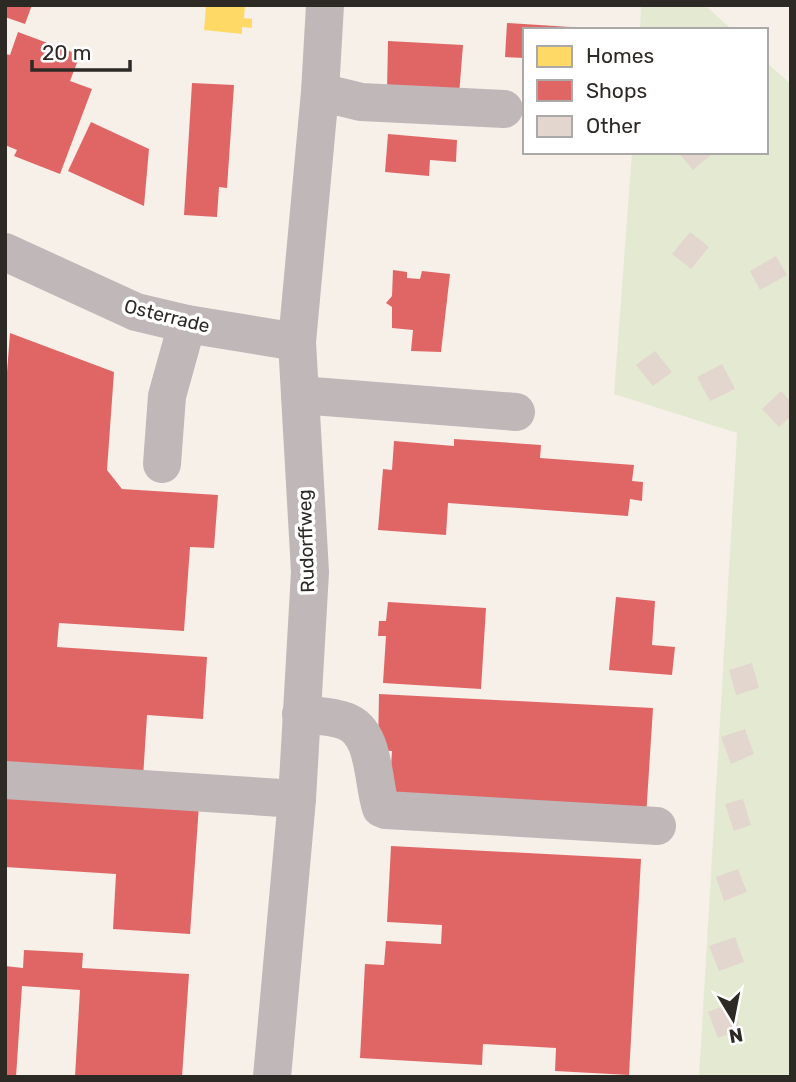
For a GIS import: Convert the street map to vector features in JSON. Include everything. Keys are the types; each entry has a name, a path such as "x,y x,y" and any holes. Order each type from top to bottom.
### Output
{"street":[{"name":"Rudorffweg","path":"272,1077 296,799 310,572 297,342 320,92 324,5"},
{"path":"320,92 361,102 504,108"},
{"name":"Osterrade","path":"5,252 136,312 187,324 297,342"},
{"path":"162,464 167,396 187,324"},
{"path":"300,395 516,412"},
{"path":"301,714 345,721 361,730 369,748 377,796 382,808 386,810 657,826"},
{"path":"5,780 296,799"}],"green space":[{"path":"641,5 705,5 730,28 640,28"},
{"path":"768,64 791,84 791,1077 699,1077 737,433 614,394 632,154 768,154"}],"building: Homes":[{"path":"206,5 245,5 244,18 252,19 252,28 242,27 242,34 204,30"}],"building: Shops":[{"path":"5,5 32,5 25,24 5,17"},
{"path":"507,23 586,28 523,28 523,58 505,57"},
{"path":"18,32 80,55 70,81 92,89 60,174 14,156 17,150 5,145 5,54 10,55"},
{"path":"388,41 463,45 459,95 387,91"},
{"path":"192,83 234,85 227,188 219,187 217,217 184,215"},
{"path":"91,122 149,149 144,206 68,171"},
{"path":"388,134 457,140 456,162 430,160 429,176 385,172"},
{"path":"393,270 407,272 407,278 420,279 422,271 450,274 441,352 411,351 413,330 392,328 392,307 386,303 392,296"},
{"path":"10,333 114,372 107,470 122,489 218,495 214,548 190,547 184,631 59,623 57,647 207,657 203,719 147,715 143,778 5,769 5,398"},
{"path":"454,439 541,445 540,458 634,465 632,481 643,482 642,501 630,499 628,516 448,503 446,535 378,530 383,469 392,470 394,441 454,446"},
{"path":"616,597 655,601 652,645 675,647 672,675 609,670"},
{"path":"388,602 486,608 481,689 383,683 386,636 378,636 379,621 386,621"},
{"path":"379,694 653,708 646,817 389,799 392,751 378,750"},
{"path":"5,793 199,805 190,934 113,929 116,874 5,867"},
{"path":"391,846 641,859 629,1075 555,1071 556,1048 483,1044 482,1065 360,1058 365,964 384,965 386,941 441,944 442,925 387,922"},
{"path":"24,950 83,953 82,968 189,974 182,1077 75,1077 80,990 22,986 16,1077 5,1077 5,966 23,968"}],"building: Other":[{"path":"680,154 712,154 693,170"},
{"path":"690,232 709,247 691,269 672,254"},
{"path":"776,256 787,275 760,290 750,271"},
{"path":"655,351 672,372 653,386 636,365"},
{"path":"722,364 735,389 710,401 697,377"},
{"path":"781,391 791,402 791,416 779,427 762,409"},
{"path":"752,663 759,688 736,695 729,670"},
{"path":"745,729 754,754 731,764 721,737"},
{"path":"743,799 751,825 734,831 725,804"},
{"path":"738,869 747,892 724,901 716,877"},
{"path":"735,937 744,962 719,971 709,946"},
{"path":"731,1003 741,1029 718,1038 708,1012"}]}
